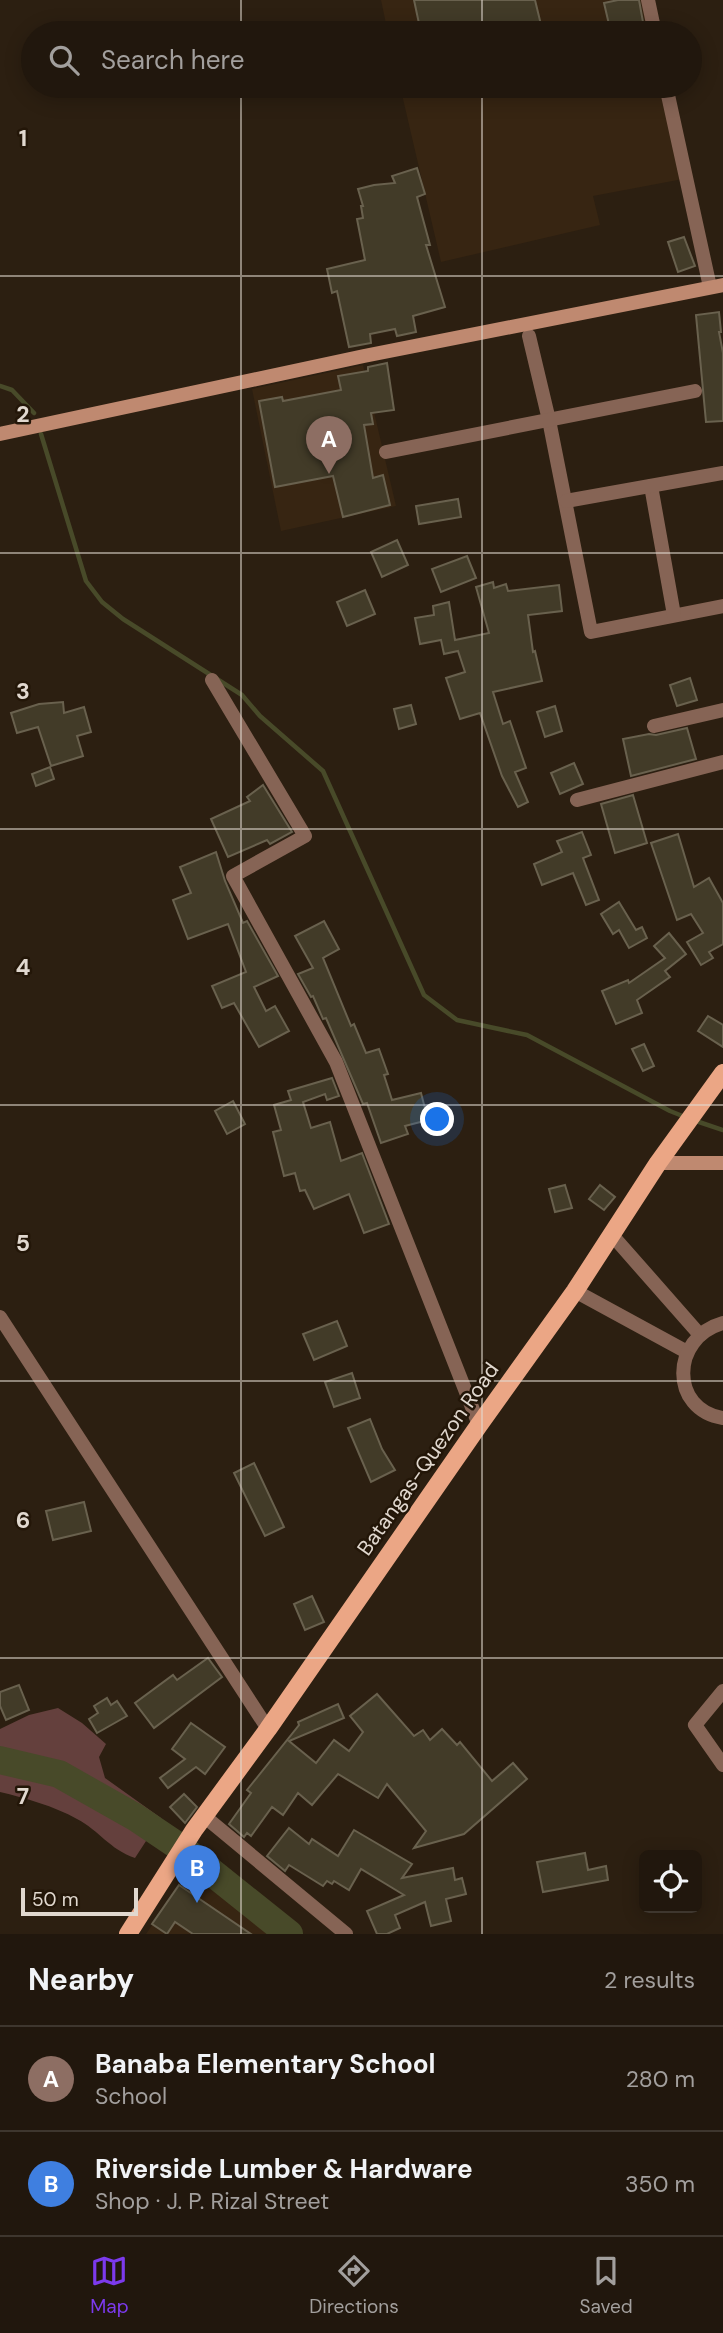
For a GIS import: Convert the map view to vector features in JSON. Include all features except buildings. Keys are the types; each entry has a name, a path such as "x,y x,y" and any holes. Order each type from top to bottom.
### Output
{"main road":[{"name":"Batangas-Quezon Road","path":"156,1887 575,1291 658,1164 723,1073"},
{"path":"118,1934 131,1914 156,1887"},
{"path":"128,1934 156,1887"}],"street":[{"path":"648,0 652,21"},
{"path":"0,434 364,356 716,286 669,98"},
{"path":"529,336 566,501 591,632 723,606"},
{"path":"386,452 695,391"},
{"path":"566,501 723,473"},
{"path":"652,486 674,615"},
{"path":"212,680 305,836 233,876 336,1062 479,1425"},
{"path":"654,726 723,710"},
{"path":"577,800 723,762"},
{"path":"658,1164 723,1163"},
{"path":"612,1235 700,1335"},
{"path":"575,1291 687,1352"},
{"path":"0,1317 268,1729"},
{"path":"723,1323 700,1335 687,1352 683,1367 684,1383 691,1398 702,1410 723,1419"},
{"path":"723,1690 695,1725 723,1765"},
{"path":"199,1823 346,1934"}],"shaded area":[{"path":"381,0 645,0 649,21 385,21"},
{"path":"403,98 666,98 683,179 593,196 600,225 441,262"},
{"path":"363,365 396,506 281,531 252,389"},
{"path":"58,1708 82,1723 106,1744 99,1757 105,1778 161,1818 135,1858 118,1850 68,1814 0,1792 0,1729 29,1715"},
{"path":"189,1872 268,1934 146,1934"}],"waterway":[{"path":"0,386 12,390 34,413"},
{"path":"41,434 86,581 102,602 123,619 242,695 260,716 323,771 424,995 457,1020 527,1035 685,1117"},
{"path":"693,1120 723,1130"},
{"path":"0,1760 59,1774 135,1817 184,1850 289,1934"}],"place":[{"name":"Banaba Elementary School","path":"329,474"},
{"name":"Riverside Lumber & Hardware","path":"197,1903"}]}
